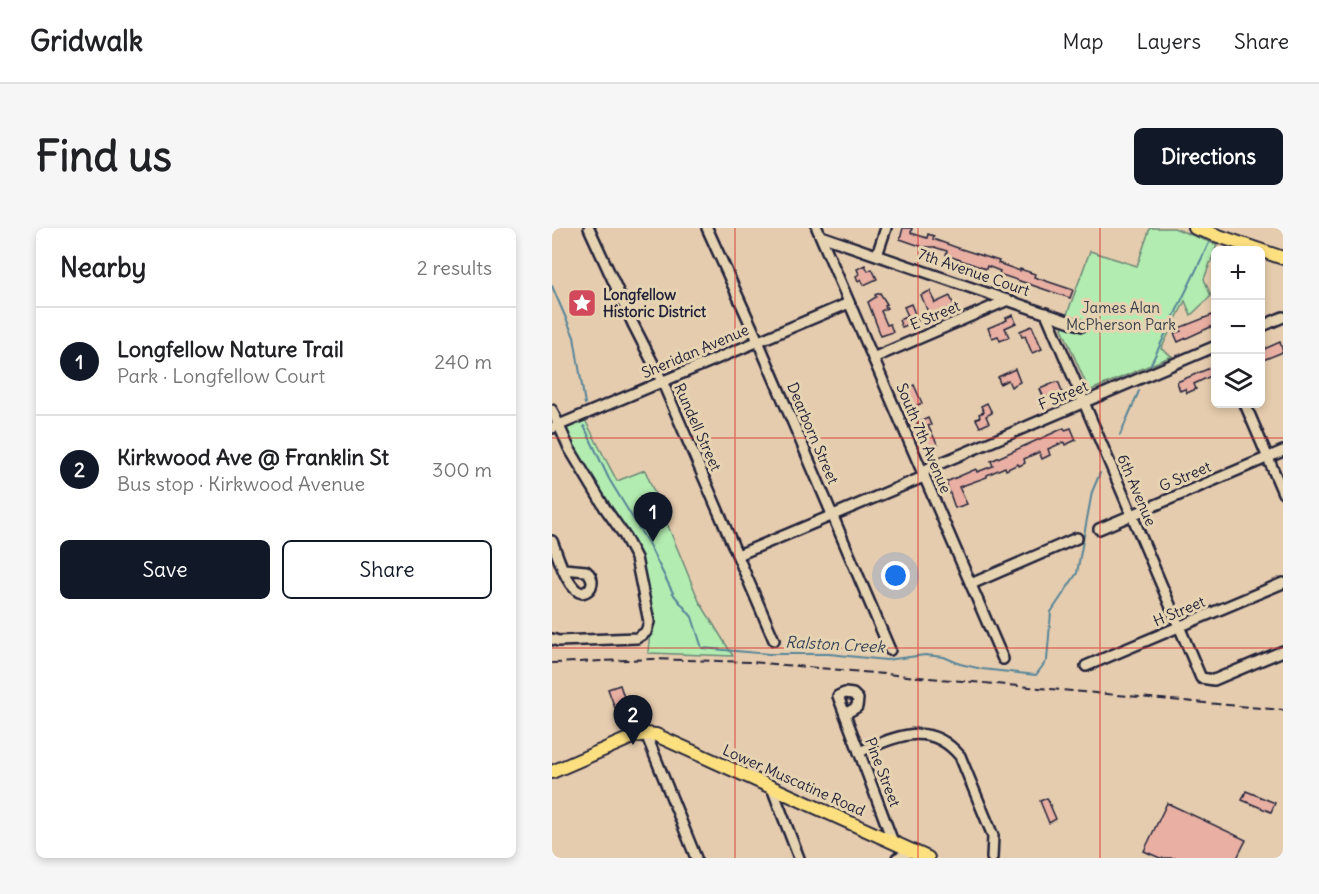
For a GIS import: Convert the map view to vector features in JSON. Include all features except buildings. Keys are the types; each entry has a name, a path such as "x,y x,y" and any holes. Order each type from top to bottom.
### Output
{"main road":[{"path":"1195,228 1283,258"},
{"path":"552,772 635,736 646,734"},
{"name":"Lower Muscatine Road","path":"646,734 675,742 893,842 904,856 928,858"}],"street":[{"name":"Rundell Street","path":"590,228 633,324 662,381 774,640"},
{"name":"Dearborn Street","path":"707,228 758,341 890,650"},
{"path":"877,255 886,228"},
{"name":"7th Avenue Court","path":"819,232 877,255 1082,326"},
{"name":"South 7th Avenue","path":"819,232 1003,659"},
{"name":"E Street","path":"873,358 1008,300"},
{"name":"Sheridan Avenue","path":"555,427 849,303"},
{"name":"6th Avenue","path":"1046,313 1201,678 1214,680 1283,651"},
{"path":"1265,325 1283,317"},
{"name":"F Street","path":"738,555 921,478 927,469 1211,348"},
{"path":"1247,408 1283,492"},
{"path":"552,410 555,427 604,508 633,550 640,569 649,621 646,632 637,638 552,639"},
{"name":"G Street","path":"1100,528 1283,451"},
{"path":"971,584 1077,538"},
{"path":"552,541 564,569"},
{"name":"H Street","path":"1086,666 1283,583"},
{"name":"Pine Street","path":"845,714 893,842"},
{"path":"646,734 696,858"},
{"path":"859,752 903,735 917,734 936,737 956,751 993,836 992,858"},
{"path":"772,788 799,858"}],"green space":[{"name":"James Alan McPherson Park","path":"1150,228 1174,228 1217,245 1211,246 1211,261 1204,279 1211,296 1191,315 1185,301 1161,349 1172,356 1089,391 1062,328 1090,251 1137,266"},
{"path":"584,418 617,481 645,470 699,601 733,656 648,653 651,620 644,573 637,551 608,507 571,444 564,427"}],"waterway":[{"name":"Ralston Creek","path":"1151,364 1209,243"},
{"name":"Ralston Creek","path":"552,286 574,337 585,404"},
{"name":"Ralston Creek","path":"1120,435 1139,391"},
{"name":"Ralston Creek","path":"584,426 609,479 648,543 674,595 692,617 702,648 769,654 829,654 886,660 925,655 944,657 960,664 982,669 1036,675 1047,660 1051,612 1077,573 1092,492 1100,473"}],"railway":[{"path":"552,663 652,659 752,662 1283,710"}],"place":[{"name":"Longfellow Historic District","path":"582,303"},
{"name":"Longfellow Nature Trail","path":"653,542"},
{"name":"Kirkwood Ave @ Franklin St","path":"633,745"}]}
